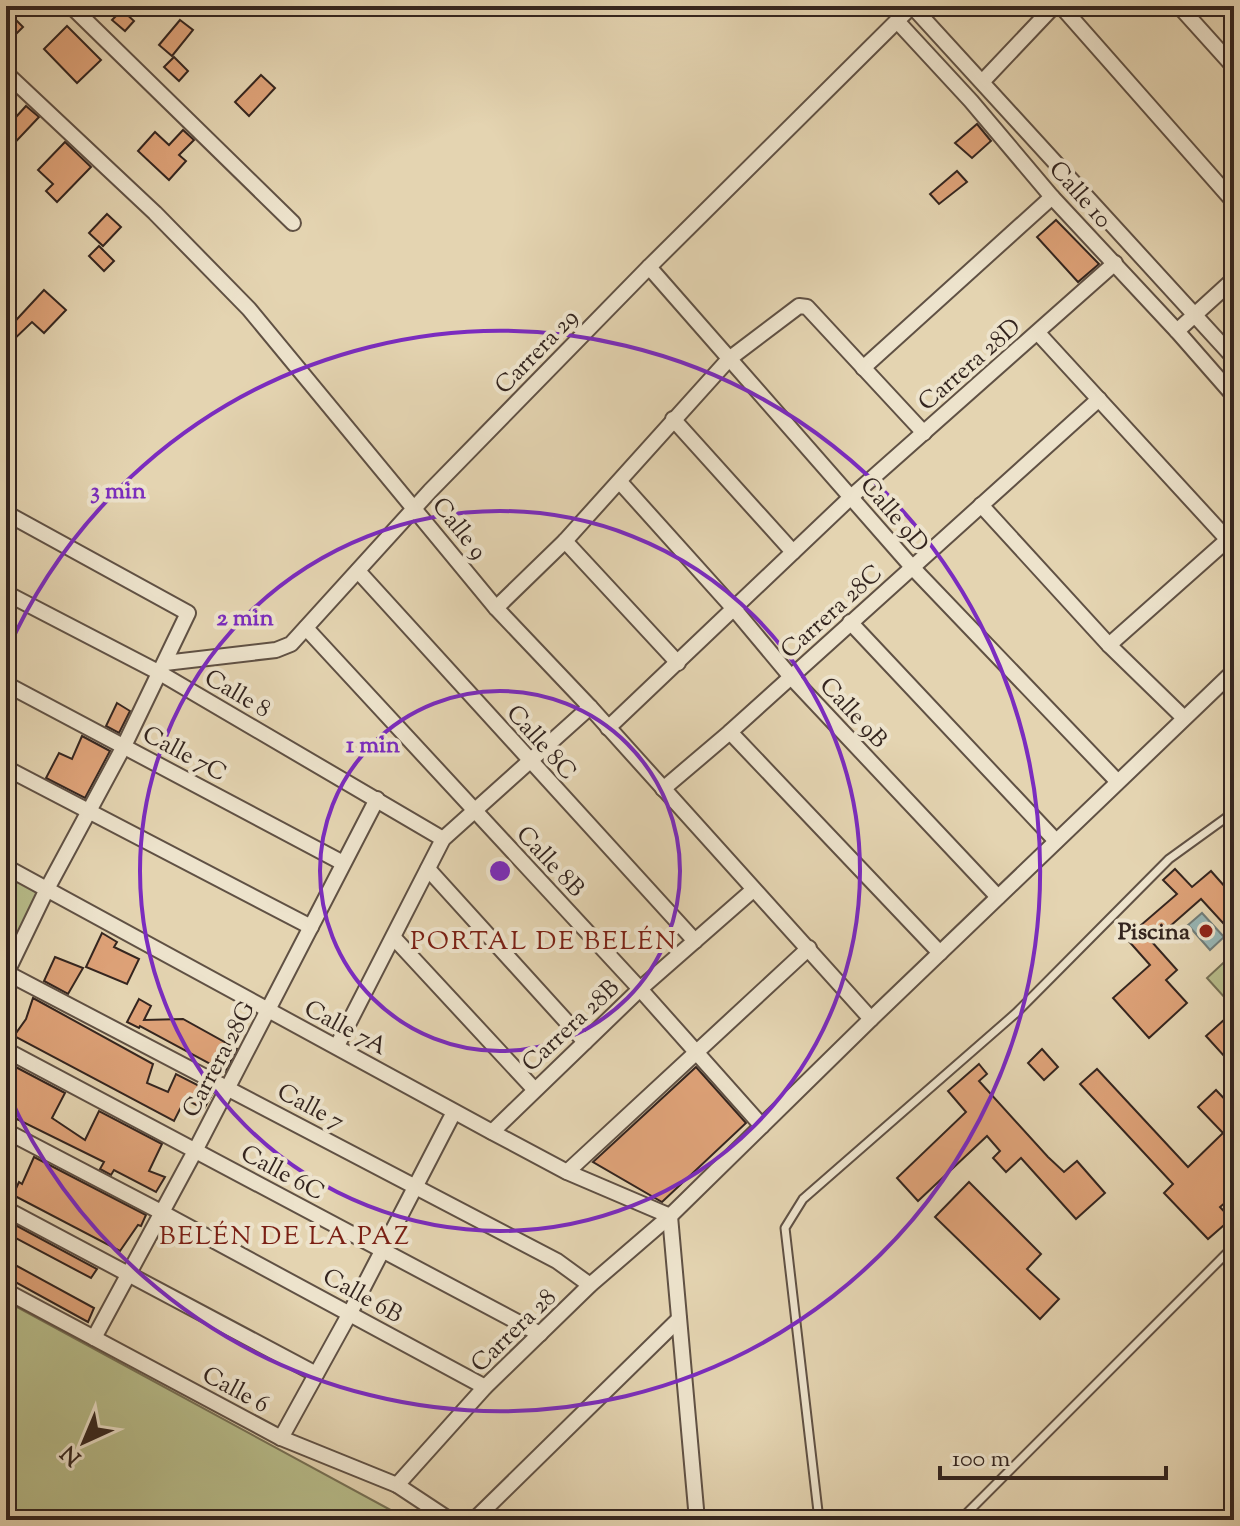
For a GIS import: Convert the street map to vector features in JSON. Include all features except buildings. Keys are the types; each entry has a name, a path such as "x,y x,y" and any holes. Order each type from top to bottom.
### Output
{"street":[{"path":"71,6 293,223"},
{"name":"Carrera 29","path":"162,668 276,650 291,644 415,507 649,267 912,6"},
{"name":"Calle 10","path":"912,6 1234,358"},
{"path":"983,81 1054,6"},
{"path":"1061,6 1234,202"},
{"path":"1179,6 1234,67"},
{"name":"Calle 10","path":"897,21 1234,396"},
{"name":"Calle 9","path":"6,73 155,213 249,309 496,608 590,707 871,1019"},
{"path":"863,368 1052,197"},
{"name":"Carrera 28D","path":"608,728 851,497 1115,263"},
{"name":"Calle 9D","path":"649,267 912,567 1117,781"},
{"path":"1177,331 1234,279"},
{"path":"496,608 565,541 729,359 799,306 807,307 924,433"},
{"path":"1038,333 1231,537 1109,645"},
{"name":"Carrera 28C","path":"663,789 1099,399"},
{"path":"673,419 793,552"},
{"name":"Calle 9B","path":"620,482 791,677 998,897"},
{"path":"981,505 1109,645 1184,718"},
{"path":"6,513 188,613 124,746 6,973"},
{"path":"565,541 678,663"},
{"name":"Calle 8C","path":"358,571 695,941"},
{"name":"Calle 8","path":"6,593 162,668 443,839"},
{"path":"850,622 1056,841"},
{"name":"Calle 8B","path":"306,628 640,989 762,1126"},
{"name":"Carrera 28","path":"397,1485 485,1387 590,1285 670,1216 1234,671"},
{"name":"Calle 7C","path":"6,684 343,863"},
{"path":"337,1046 443,839 590,707"},
{"path":"730,732 940,953"},
{"path":"6,768 311,927"},
{"name":"Carrera 28G","path":"94,1338 195,1151 377,799"},
{"name":"Calle 7A","path":"6,867 567,1172 670,1216"},
{"path":"428,869 585,1042"},
{"name":"Carrera 28B","path":"492,1132 640,989 753,890"},
{"path":"394,938 534,1089"},
{"path":"567,1172 809,948"},
{"name":"Calle 7","path":"6,973 557,1261 590,1285"},
{"name":"Calle 6C","path":"6,1050 540,1334"},
{"path":"281,1438 417,1187 454,1112"},
{"name":"Calle 6B","path":"6,1131 485,1387"},
{"path":"6,1209 316,1374"},
{"path":"670,1216 697,1520"},
{"name":"Calle 6","path":"6,1291 281,1438 397,1485 448,1520"},
{"path":"474,1520 679,1319"}],"lane":[{"path":"819,1520 785,1228 803,1199 1016,1013 1169,859 1234,812"},
{"path":"960,1520 1234,1246"}],"green space":[{"path":"6,873 41,893 6,955"},
{"path":"1234,953 1234,1008 1207,978"},
{"path":"6,1301 409,1520 6,1520"}],"water":[{"name":"Piscina","path":"1202,913 1224,937 1210,950 1188,925"}],"place":[{"name":"Piscina","path":"1206,931"}],"district":[{"name":"PORTAL DE BELÉN","path":"544,940"},
{"name":"BELÉN DE LA PAZ","path":"285,1235"}]}
